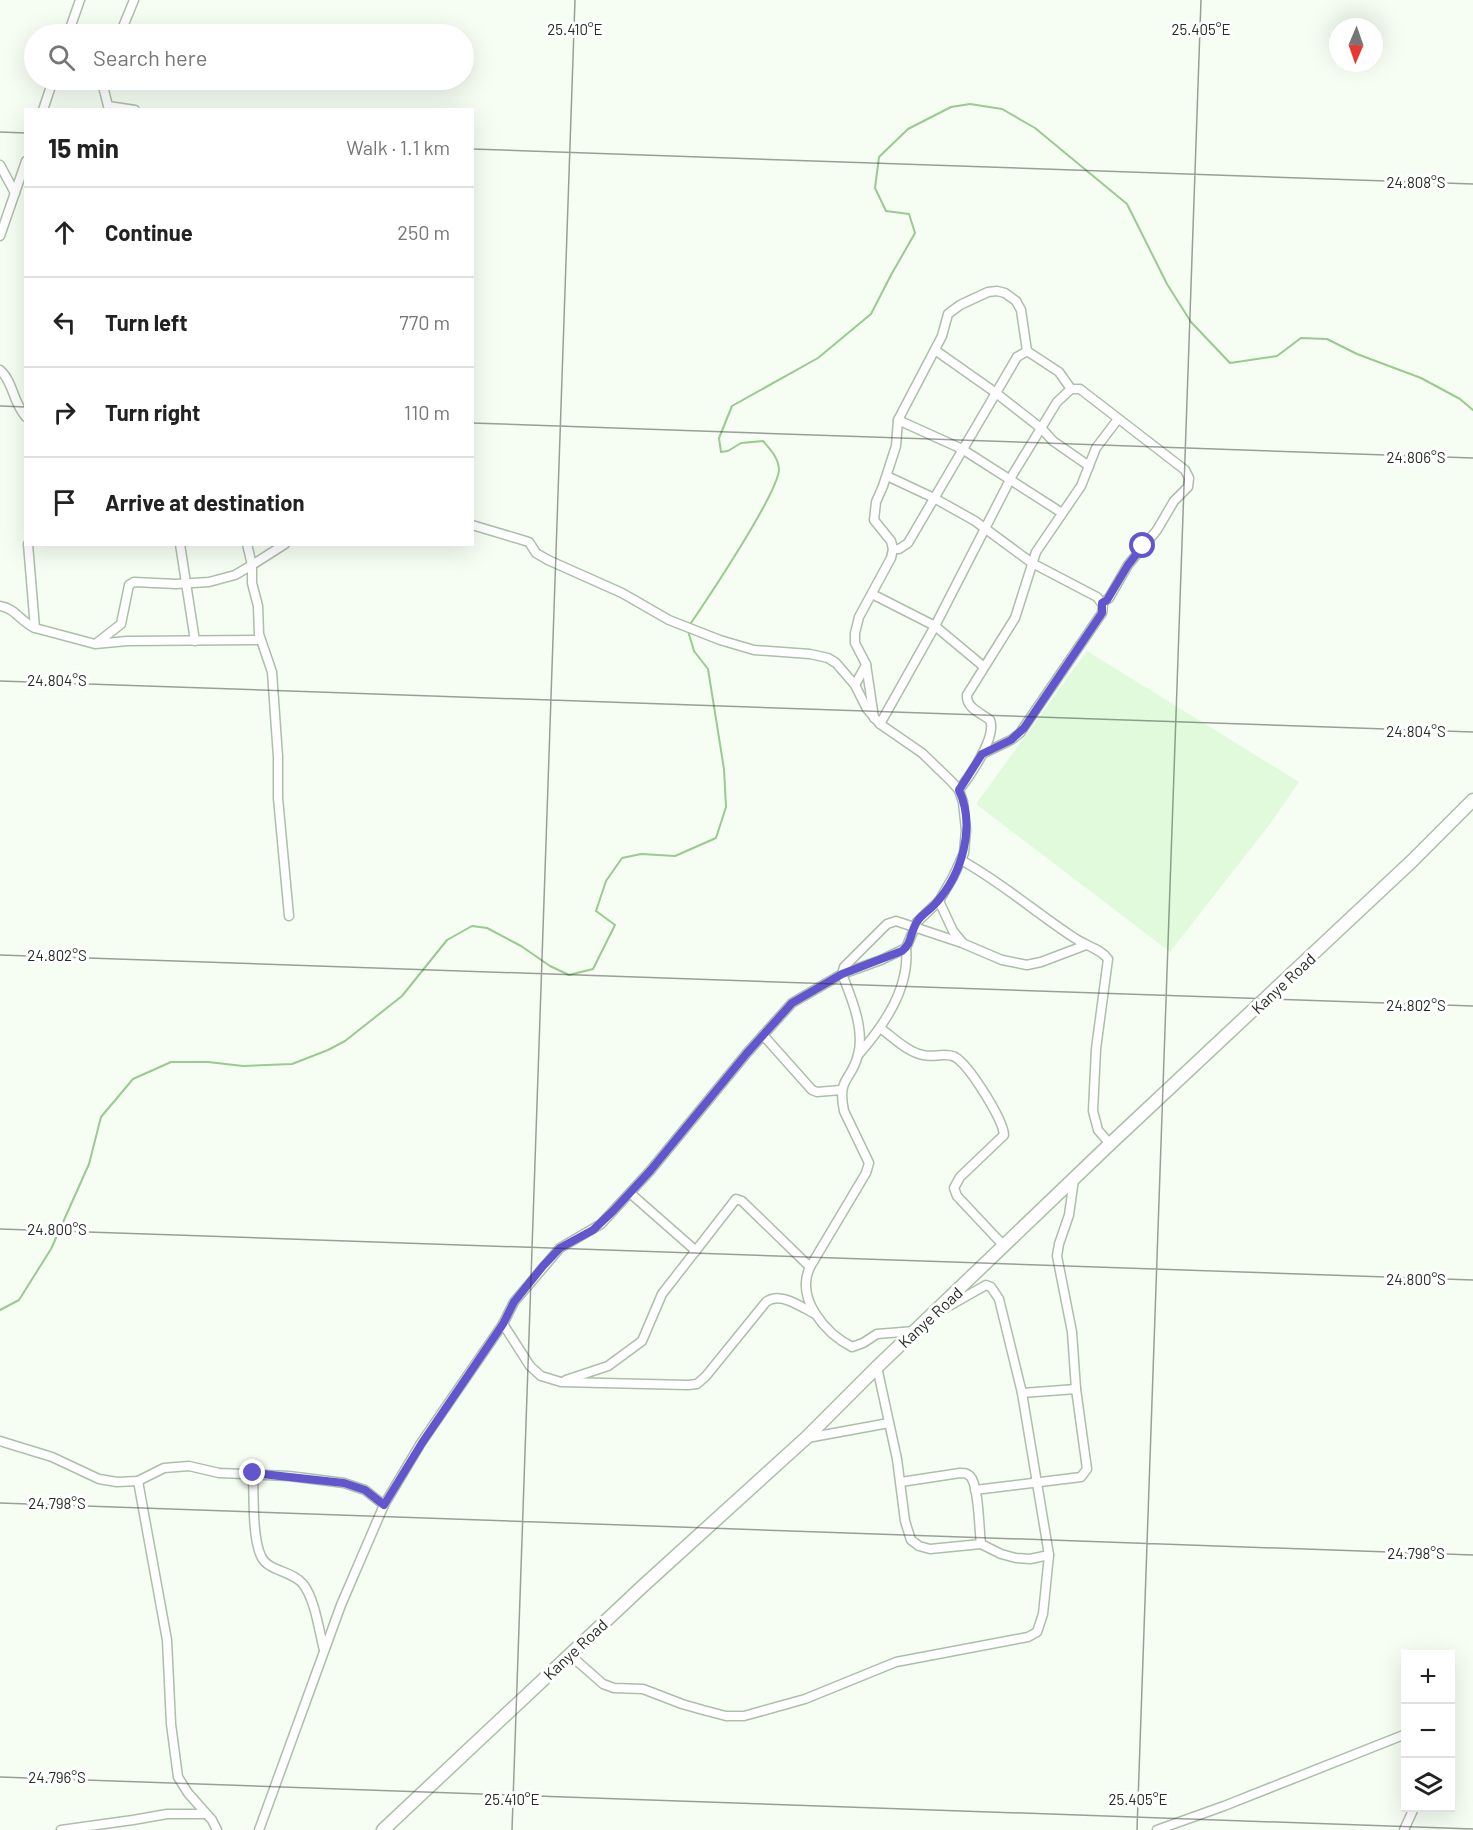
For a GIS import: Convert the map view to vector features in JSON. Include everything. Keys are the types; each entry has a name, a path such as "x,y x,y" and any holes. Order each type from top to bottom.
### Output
{"main road":[{"name":"Kanye Road","path":"383,1830 569,1654 806,1438 1110,1144 1412,861 1473,800"}],"street":[{"path":"72,24 80,0"},
{"path":"124,24 134,0"},
{"path":"44,108 50,90"},
{"path":"104,90 108,106 122,108"},
{"path":"0,165 15,193"},
{"path":"0,237 24,167"},
{"path":"877,721 855,639 859,617 893,549 890,538 878,526 874,516 876,502 896,446 898,420 942,336 952,310 988,292 997,291 1010,295 1018,305 1024,322 1027,351"},
{"path":"935,350 996,393 1042,429 1053,441 1089,466"},
{"path":"1027,351 1059,372 1071,389"},
{"path":"893,549 899,549 908,543 1017,357 1027,351"},
{"path":"0,370 8,379 13,398 24,415"},
{"path":"877,721 934,626 1010,479 1057,402 1071,389 1080,389 1185,470 1190,480 1188,487 1174,501 1157,530 1128,565 1107,600 1102,603"},
{"path":"898,420 962,449 1062,513"},
{"path":"959,790 982,754 992,732 991,721 971,707 966,699 983,666 1015,618 1032,563 1044,539 1081,486 1096,448 1118,420"},
{"path":"887,476 934,498 986,529 1032,563 1097,597 1102,603 1102,613 1020,733 982,754"},
{"path":"474,526 529,542 536,553 542,557 622,593 669,620 720,640 754,650 820,655 836,663 855,685 877,721 922,753 959,790 965,812 965,843 961,860 939,901 921,916 915,927 906,948 907,966 900,986 880,1028 858,1055 841,1090 844,1111 868,1160 868,1168 806,1276 806,1290 815,1314 852,1347 877,1334 915,1331"},
{"path":"28,546 35,628"},
{"path":"180,546 195,641"},
{"path":"247,546 252,565 252,583 258,606 260,640 272,672 278,757 278,798 289,916"},
{"path":"95,644 121,624 129,585 134,582 185,584 223,580 282,546"},
{"path":"872,594 934,626 983,666"},
{"path":"0,606 11,609 27,625 95,644 127,641 260,640"},
{"path":"844,673 863,668"},
{"path":"855,685 863,668"},
{"path":"961,860 996,881 1086,945 1104,954 1109,961 1097,1039 1093,1111 1098,1130 1110,1144"},
{"path":"939,901 953,931 962,943"},
{"path":"858,1055 859,1043 855,1012 842,974 847,962 887,924 896,921 962,943 1002,960 1027,965 1086,945"},
{"path":"259,1830 341,1605 384,1505 422,1443 503,1324 514,1302 560,1248 593,1230 630,1193 723,1081 792,1003 842,974 906,948"},
{"path":"880,1028 917,1053 927,1056 950,1055 958,1059 991,1105 1004,1135 960,1177 954,1188 957,1196 1005,1246"},
{"path":"763,1035 812,1090 817,1092 841,1090"},
{"path":"975,1490 1081,1477 1087,1469 1076,1389 1072,1332 1057,1256 1069,1215 1074,1179"},
{"path":"630,1193 696,1251"},
{"path":"561,1382 608,1366 642,1341 662,1294 732,1201 739,1199 810,1267"},
{"path":"569,1654 603,1684 614,1688 643,1689 682,1704 726,1716 744,1716 805,1699 896,1662 1028,1637 1037,1632 1043,1614 1048,1555 1022,1393 999,1299 991,1287 981,1286 932,1316"},
{"path":"503,1324 530,1366 541,1376 561,1382 677,1385 697,1383 706,1376 766,1302 771,1299 778,1297 815,1314"},
{"path":"877,1367 911,1540 930,1550 981,1544 1001,1554 1016,1558 1030,1559 1048,1555"},
{"path":"1022,1393 1076,1389"},
{"path":"806,1438 889,1423"},
{"path":"0,1441 52,1456 99,1479 117,1482 138,1480 154,1472 189,1466 219,1473 253,1473 344,1483 365,1490 384,1505"},
{"path":"253,1473 256,1533 260,1556 270,1566 289,1574 303,1585 314,1611 324,1650"},
{"path":"901,1482 966,1473 970,1476 975,1490 981,1544"},
{"path":"138,1480 167,1640 171,1724 178,1777 188,1794 212,1820 217,1830"},
{"path":"1157,1830 1235,1802 1401,1736"},
{"path":"1404,1830 1412,1812"},
{"path":"61,1830 167,1814 205,1814"}],"shaded area":[{"path":"1087,651 1299,782 1270,824 1170,952 976,804"}],"waterway":[{"path":"689,626 755,522 776,481 779,469 775,457 763,441 741,443 728,451 721,452 719,438 732,406 818,358 871,314 915,233 909,214 886,211 875,188 879,157 908,129 951,107 970,104 1002,109 1035,128 1127,204 1167,284 1191,322 1230,363 1277,356 1301,338 1327,339 1357,354 1421,378 1460,399 1473,410"},
{"path":"0,1310 19,1300 51,1249 89,1164 101,1117 133,1079 171,1062 208,1062 243,1066 292,1064 328,1050 345,1041 402,996 447,940 472,926 487,928 569,975 593,969 615,925 596,911 606,881 622,858 641,854 675,856 716,838 726,807 724,769 708,669 694,651 688,631"}],"route":[{"path":"253,1473 344,1483 365,1490 384,1505 395,1484 503,1324 514,1302 543,1266 560,1248 601,1224 650,1171 723,1081 792,1003 842,974 906,948 917,922 939,901 964,853 965,812 959,790 982,754 1011,740 1024,728 1102,613 1102,603 1106,602 1128,565 1143,546"}]}
